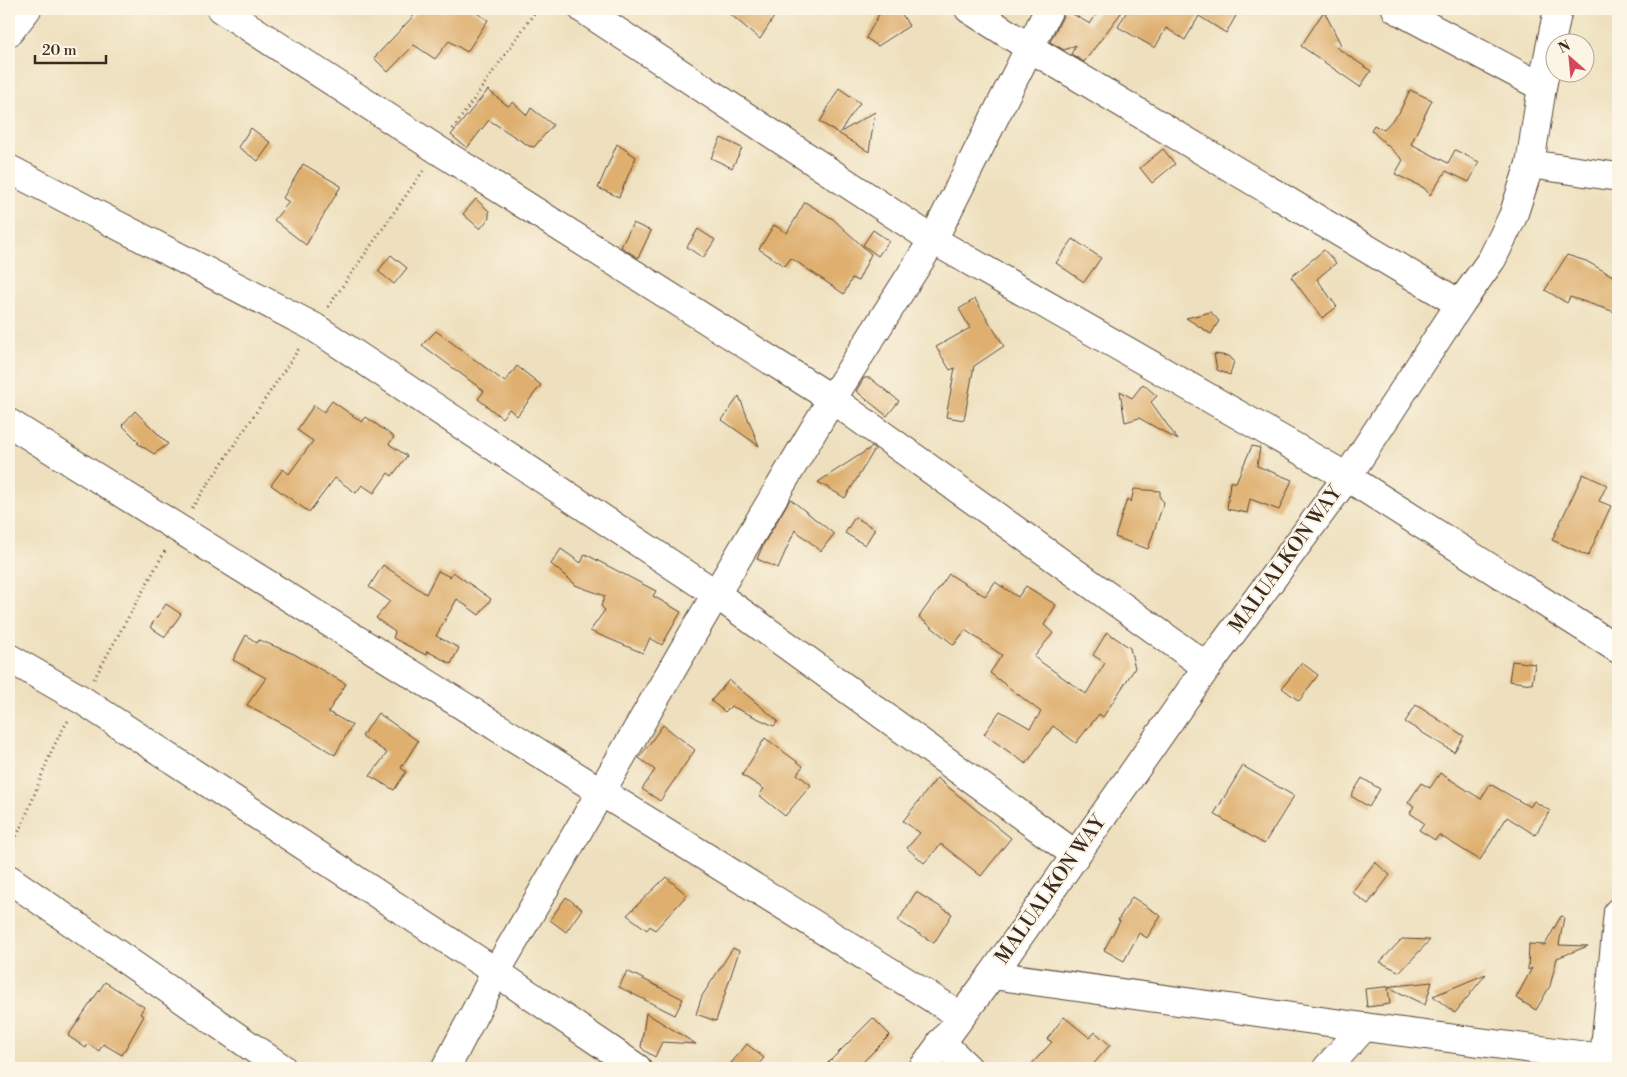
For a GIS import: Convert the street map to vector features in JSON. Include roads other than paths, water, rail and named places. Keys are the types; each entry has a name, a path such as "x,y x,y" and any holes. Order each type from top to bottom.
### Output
{"street":[{"path":"9,32 27,9"},
{"path":"221,9 438,150 832,399 1206,668"},
{"path":"583,9 933,240 1347,477 1618,649"},
{"path":"969,9 1030,48 1460,304"},
{"path":"446,1068 496,972 716,594 832,399 933,240 1049,9"},
{"path":"1396,9 1542,87"},
{"name":"MALUALKON WAY","path":"922,1068 992,975 1206,668 1347,477 1460,304 1492,259 1513,216 1530,164 1542,87 1558,9"},
{"path":"1530,164 1618,177"},
{"path":"9,169 314,327 716,594 1076,855"},
{"path":"9,423 961,1016"},
{"path":"9,658 82,700 496,972 637,1068"},
{"path":"9,879 282,1068"},
{"path":"992,975 1364,1027 1543,1059 1611,1059 1618,912"},
{"path":"1327,1068 1364,1027"},
{"path":"941,1042 968,1068"}]}
